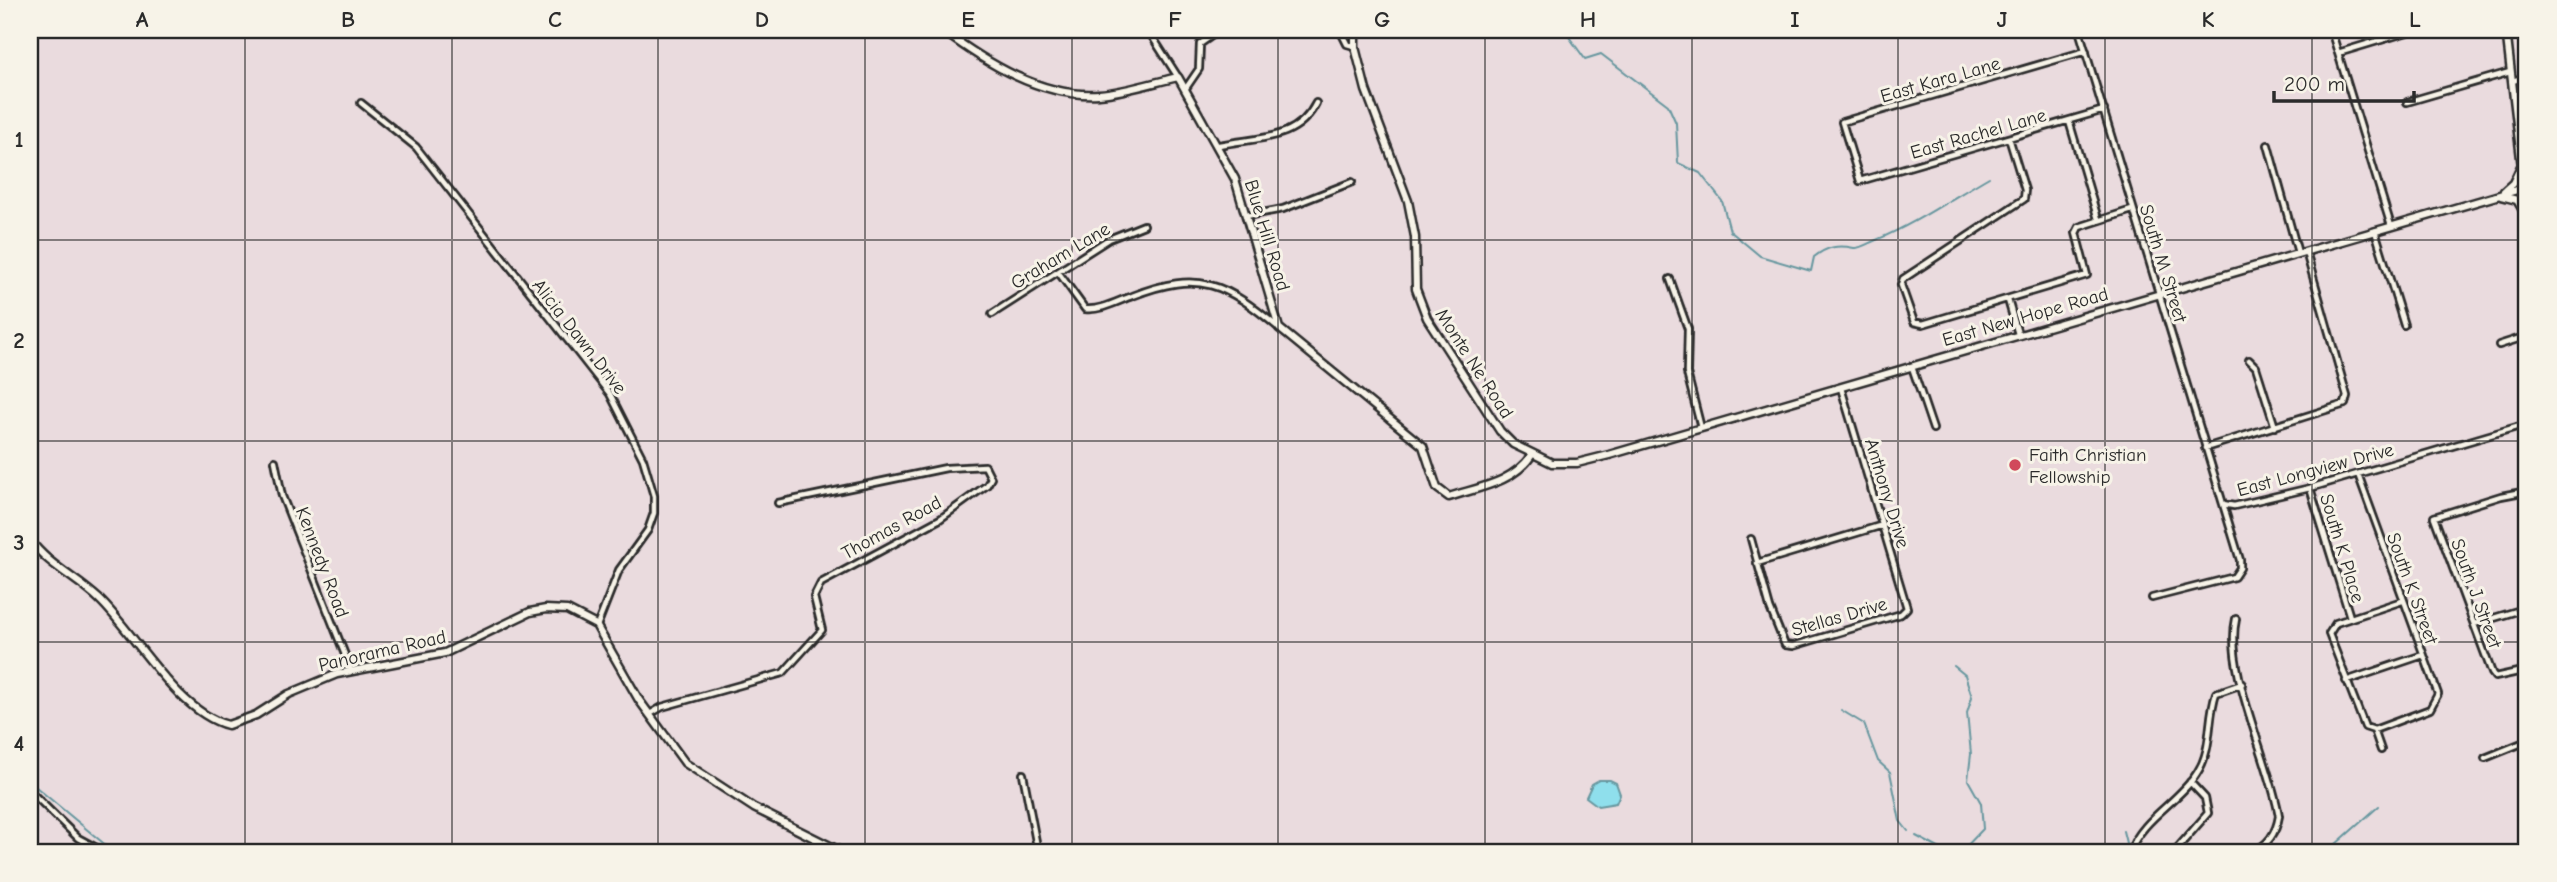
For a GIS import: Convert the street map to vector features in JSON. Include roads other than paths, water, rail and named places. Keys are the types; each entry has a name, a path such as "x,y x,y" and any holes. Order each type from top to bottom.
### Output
{"street":[{"path":"942,30 1002,70 1070,91 1099,94 1178,77 1148,30"},
{"path":"1186,88 1199,69 1200,44 1220,30"},
{"path":"1340,30 1347,44 1355,47"},
{"name":"Monte Ne Road","path":"1355,30 1355,47 1366,90 1410,209 1415,237 1414,274 1421,307 1500,431 1531,456"},
{"name":"South M Street","path":"2080,30 2223,505"},
{"path":"2331,30 2392,226"},
{"path":"2338,52 2414,30"},
{"path":"2516,30 2506,31 2527,211"},
{"name":"East Kara Lane","path":"1860,181 1842,122 2086,51"},
{"path":"2407,102 2511,72"},
{"name":"Blue Hill Road","path":"1178,77 1219,145 1235,179 1279,328"},
{"path":"2511,81 2527,77"},
{"name":"Alicia Dawn Drive","path":"361,103 416,147 610,394 643,459 654,496 654,513 648,530 612,583 597,627"},
{"path":"1219,145 1287,133 1301,125 1316,103"},
{"name":"East Rachel Lane","path":"1860,181 2104,110"},
{"path":"2069,121 2098,219"},
{"path":"2518,136 2527,134"},
{"path":"2009,138 2025,190 2024,199 1903,279 1901,285 1912,319 1919,324 2087,275 2076,233 2078,227 2132,210"},
{"path":"2205,448 2345,404 2347,396 2268,145"},
{"path":"2522,161 2527,173"},
{"path":"2492,197 2514,183 2522,161"},
{"path":"1246,216 1283,209 1352,183"},
{"name":"East New Hope Road","path":"1531,456 1552,464 1577,463 2526,187"},
{"path":"2492,197 2514,199 2527,217"},
{"name":"Graham Lane","path":"992,314 1109,239 1144,225"},
{"path":"2375,231 2404,325"},
{"path":"1059,273 1085,309 1110,304 1158,285 1206,283 1222,286 1248,302 1423,446 1437,488 1450,497 1507,479 1520,472 1531,456"},
{"path":"1670,279 1688,329 1687,373 1701,428"},
{"path":"2008,300 2018,334"},
{"path":"2499,345 2527,337"},
{"path":"2249,360 2256,367 2275,427"},
{"path":"1911,366 1933,429"},
{"name":"Anthony Drive","path":"1841,387 1907,608"},
{"name":"East Longview Drive","path":"2152,598 2228,579 2237,573 2240,560 2223,505 2234,506 2310,488 2527,424"},
{"name":"Kennedy Road","path":"275,461 282,496 351,670"},
{"name":"Thomas Road","path":"650,714 662,707 783,673 822,630 814,597 821,583 940,519 986,485 991,478 985,466 946,468 778,503"},
{"name":"South K Street","path":"2358,474 2438,694 2430,709 2374,730"},
{"name":"South K Place","path":"2310,488 2350,617"},
{"name":"South J Street","path":"2527,491 2501,495 2434,517 2495,677 2527,670"},
{"path":"1751,539 1757,563 1883,525"},
{"name":"Panorama Road","path":"30,540 46,558 106,606 137,647 172,685 220,722 229,724 242,721 313,682 351,670 445,653 516,618 546,609 567,610 597,627 650,714 685,762 706,779 754,808 842,852"},
{"name":"Stellas Drive","path":"1757,563 1780,640 1785,645 1793,646 1902,614 1907,608"},
{"path":"2381,750 2374,730 2365,727 2329,634 2336,623 2402,601"},
{"path":"2474,624 2527,608"},
{"path":"2235,619 2232,632 2242,684 2279,816 2272,837 2262,848 2252,852"},
{"path":"2346,681 2423,655"},
{"path":"2130,852 2143,830 2190,782 2207,748 2216,693 2242,684"},
{"path":"2485,758 2527,741"},
{"path":"1023,774 1038,852"},
{"path":"2174,852 2208,813 2205,798 2190,782"},
{"path":"30,791 78,838 104,852"}],"water":[{"path":"1599,780 1616,783 1620,794 1616,803 1598,806 1586,797 1592,784"}],"waterway":[{"path":"1564,30 1585,59 1601,54 1668,105 1676,123 1678,163 1700,173 1722,201 1730,231 1760,256 1811,271 1814,257 1824,251 1838,247 1864,246 1918,219 1989,177"},
{"path":"1954,666 1965,675 1972,697 1967,713 1971,754 1968,780 1981,803 1983,829 1961,852"},
{"path":"1841,710 1864,724 1878,761 1890,772 1900,821 1908,831"},
{"path":"30,782 114,852"},
{"path":"2327,852 2379,806"},
{"path":"2123,831 2126,843 2123,852"},
{"path":"1916,836 1946,852"},
{"path":"84,852 85,847"}],"place":[{"name":"Faith Christian Fellowship","path":"2015,465"}]}
